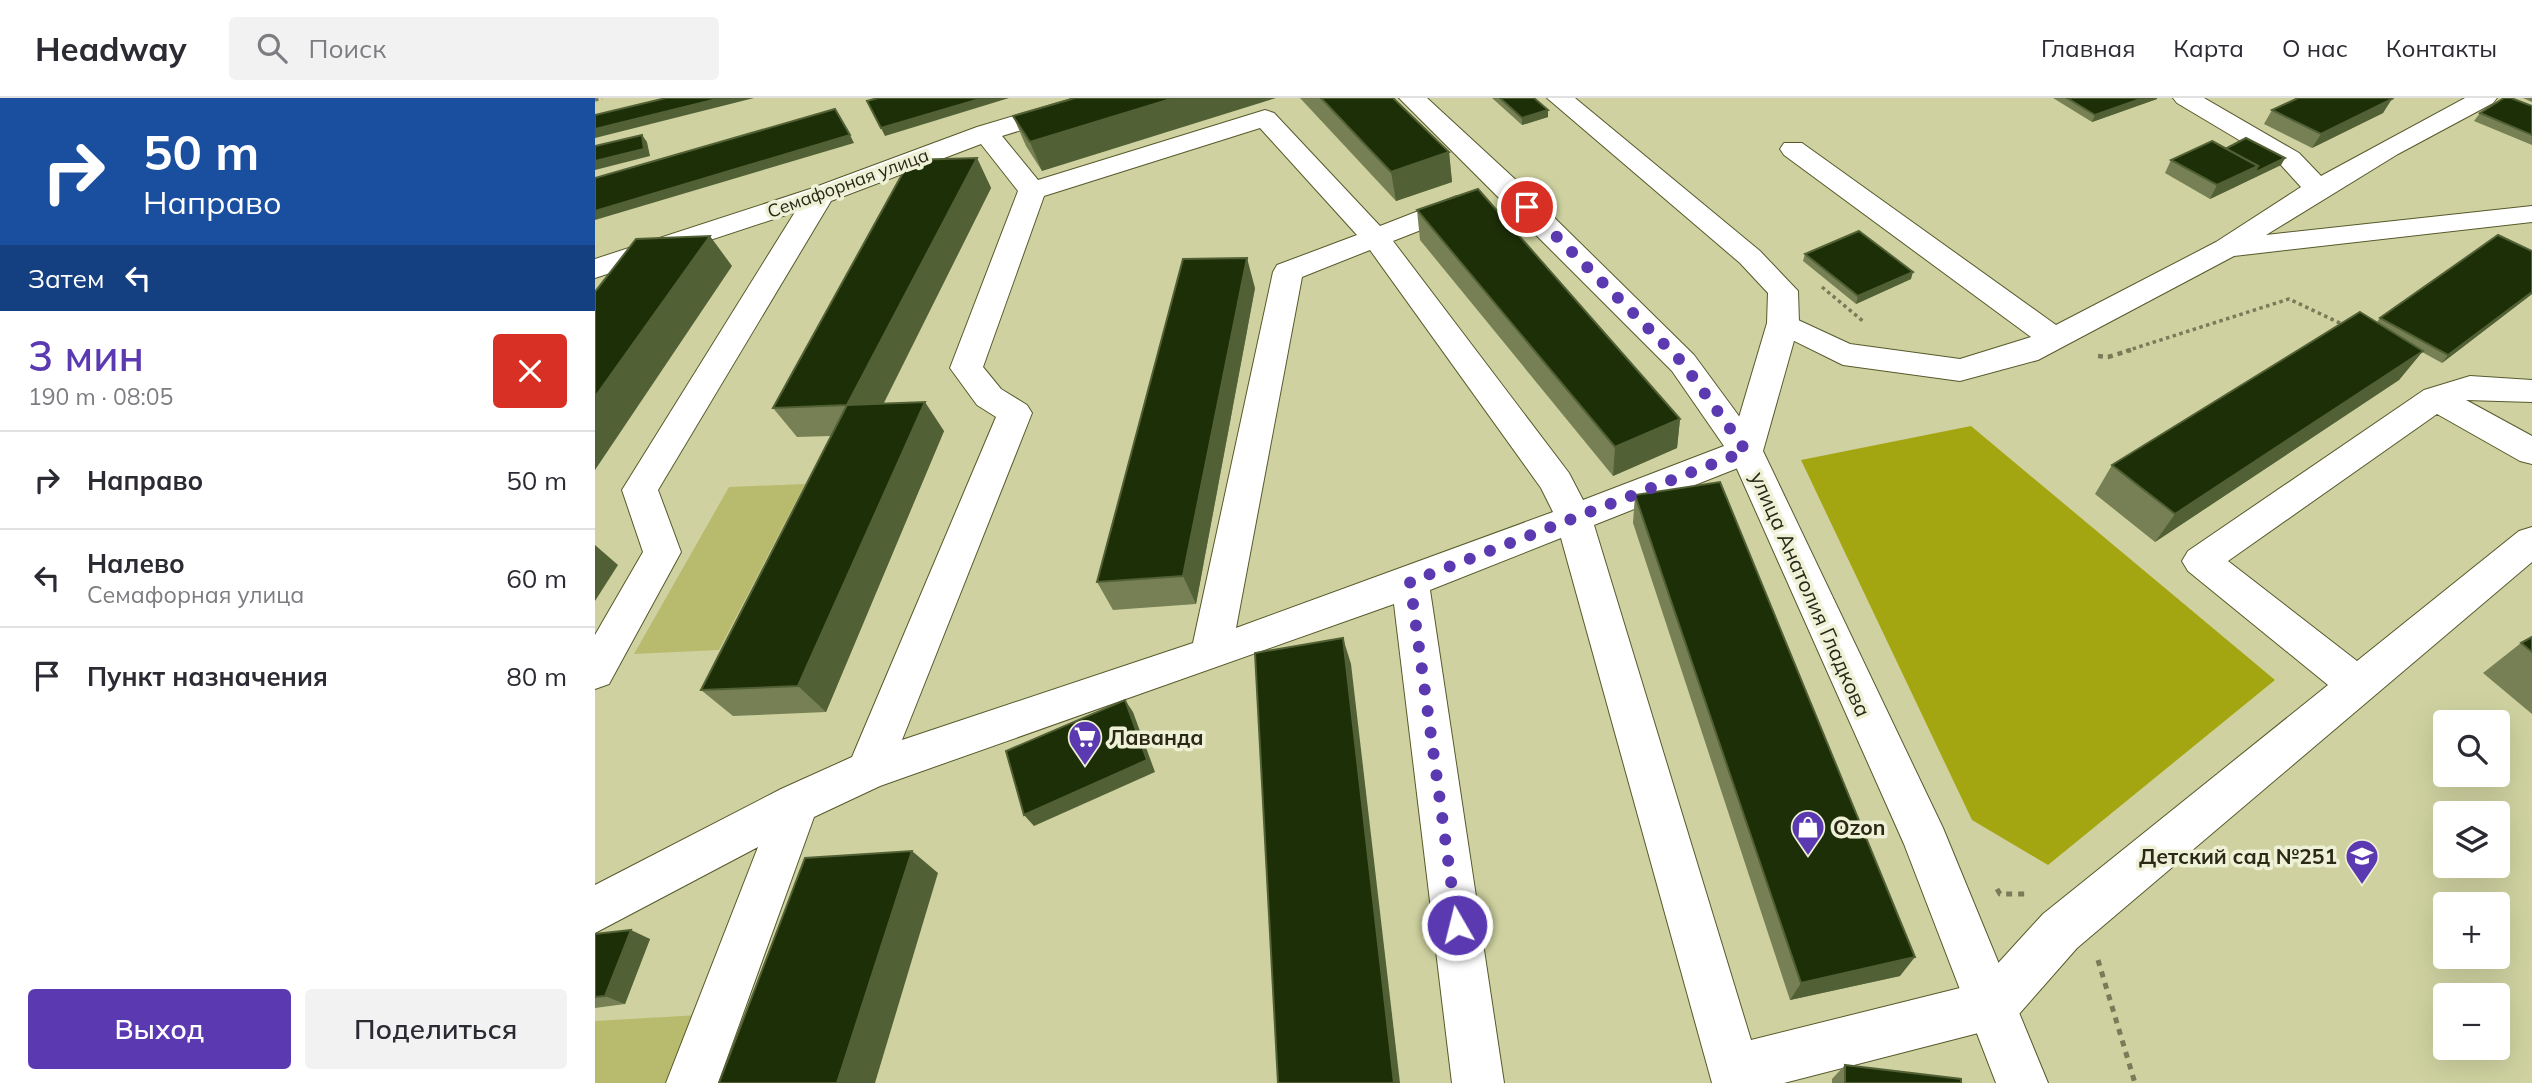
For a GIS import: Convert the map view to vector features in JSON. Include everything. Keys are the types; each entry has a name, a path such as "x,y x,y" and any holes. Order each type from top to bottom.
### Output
{"street":[{"name":"Семафорная улица","path":"595,269 820,195 986,133 1101,98"},
{"path":"595,910 797,803 868,771 1211,654 1410,582 1746,451 1683,363 1507,187 1412,98"},
{"name":"улица Анатолия Гладкова","path":"1560,98 1750,257 1783,291 1783,323 1746,451 1994,1004 2022,1083"},
{"path":"1783,323 1843,354 1960,370 2027,352 2226,248 2317,188 2484,98"},
{"path":"2203,103 2290,159 2317,188"},
{"path":"1032,191 1265,118 1374,236 1556,482 1574,518 1736,1076 1994,1004 2060,931 2356,684 2526,555"},
{"path":"986,133 1032,191"},
{"path":"1793,149 2002,298 2054,339"},
{"path":"1211,654 1287,272 1374,236 1507,187"},
{"path":"868,771 1015,413 989,397 966,368 1032,191"},
{"path":"595,672 662,552 640,489 820,195"},
{"path":"2226,248 2532,214"},
{"path":"2356,684 2201,561 2435,398 2470,387 2532,391"},
{"path":"2435,398 2532,452"},
{"path":"1410,582 1478,1083"},
{"path":"692,1083 797,803"}],"path":[{"path":"595,100 602,98"},
{"path":"2097,957 2135,1083"}],"green space":[{"path":"805,484 719,650 634,654 729,487"},
{"path":"699,1015 671,1083 595,1083 595,1021"}],"shaded area":[{"path":"1971,426 2275,680 2048,865 1972,820 1801,460"}],"building":[{"path":"666,98 721,98 595,129 595,115"},
{"path":"878,98 983,98 881,128 867,101"},
{"path":"1075,98 1174,98 1030,142 1013,116"},
{"path":"1321,98 1393,98 1449,152 1391,172"},
{"path":"1500,98 1534,98 1548,110 1522,118"},
{"path":"2067,98 2143,98 2095,115"},
{"path":"2298,98 2392,99 2321,134 2272,110"},
{"path":"2504,98 2532,106 2532,135 2480,113"},
{"path":"835,109 850,135 595,211 595,178"},
{"path":"642,135 644,149 595,161 595,146"},
{"path":"2246,138 2285,158 2254,173 2258,166 2225,149"},
{"path":"2212,141 2258,166 2217,185 2171,160"},
{"path":"977,158 847,405 773,408 910,160"},
{"path":"1478,189 1680,419 1615,447 1417,210"},
{"path":"1859,231 1913,272 1858,296 1805,254"},
{"path":"2498,235 2532,251 2532,292 2448,355 2380,318"},
{"path":"710,236 595,397 595,292 636,239"},
{"path":"1247,258 1183,576 1097,582 1183,259"},
{"path":"2360,312 2423,351 2175,514 2112,465"},
{"path":"925,402 798,686 701,690 847,405"},
{"path":"1720,482 1915,957 1801,983 1635,495"},
{"path":"2532,637 2532,652 2521,643"},
{"path":"1343,638 1394,1083 1278,1083 1255,653"},
{"name":"Лаванда","path":"1125,700 1147,760 1024,815 1006,751"},
{"path":"912,851 837,1083 719,1083 805,858"},
{"path":"631,930 605,996 595,997 595,934"},
{"path":"1845,1065 1961,1079 1961,1083 1845,1083"}],"place":[{"name":"Лаванда","path":"1085,767"},
{"name":"Ozon","path":"1808,857"},
{"name":"Детский сад №251","path":"2362,886"}],"route":[{"path":"1457,925 1410,582 1746,451 1683,363 1527,207"}]}
